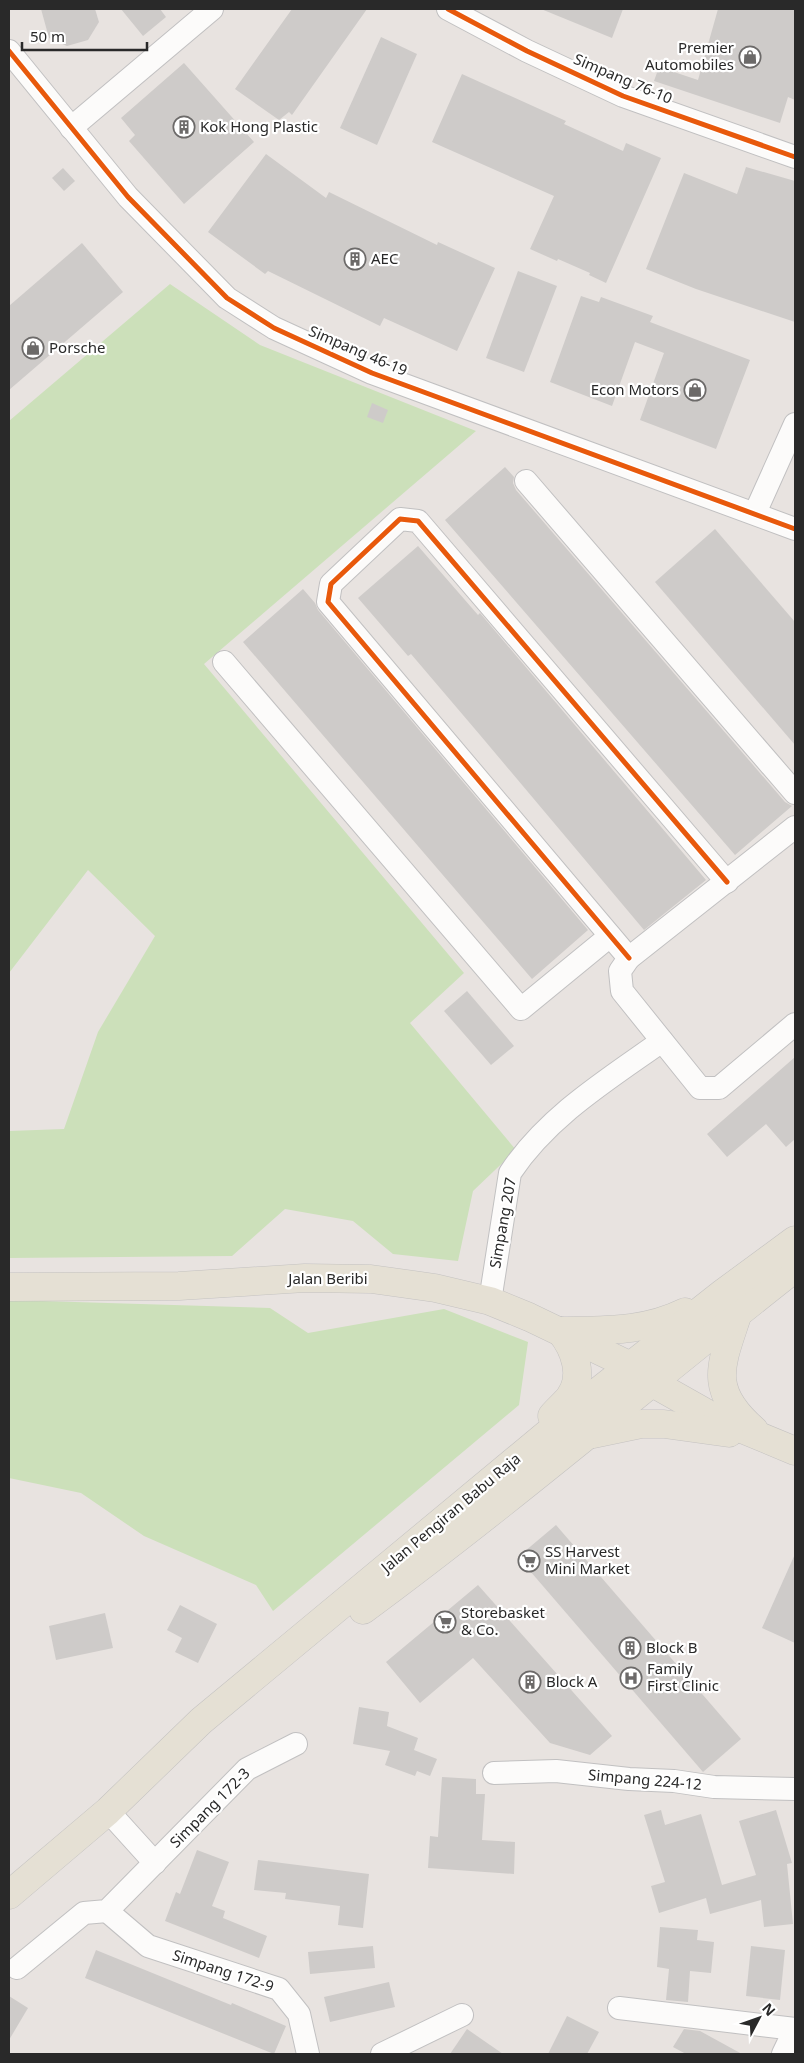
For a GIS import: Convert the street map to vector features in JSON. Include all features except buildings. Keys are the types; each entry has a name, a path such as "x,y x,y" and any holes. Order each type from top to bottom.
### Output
{"main road":[{"name":"Jalan Pengiran Babu Raja","path":"114,1806 201,1721 495,1477 641,1374 730,1303 795,1240"},
{"name":"Jalan Pengiran Babu Raja","path":"730,1303 795,1268"},
{"name":"Jalan Beribi","path":"9,1287 179,1286 304,1278 371,1279 435,1288 490,1301 560,1331 641,1374 713,1417 765,1439"},
{"path":"560,1331 628,1330 649,1326 730,1303 721,1377 725,1393 731,1406 741,1418 765,1439"},
{"path":"495,1477 570,1396 577,1370 575,1355 569,1342 560,1331"},
{"name":"Jalan Pengiran Babu Raja","path":"9,1895 114,1806 209,1732 309,1649 388,1591 588,1435 641,1374"},
{"path":"588,1435 641,1424 664,1424 765,1439 795,1451"}],"street":[{"path":"71,128 212,9"},
{"name":"Simpang 76-10","path":"448,9 527,51 623,96 795,157"},
{"name":"Simpang 46-19","path":"9,51 128,197 227,298 274,328 372,373 795,529"},
{"path":"755,513 795,424"},
{"path":"526,481 795,793"},
{"path":"629,958 328,602 331,584 400,519 418,521 727,882"},
{"path":"224,662 521,1009 610,936"},
{"path":"795,827 629,958 620,971 622,991 700,1088 719,1088 795,1024"},
{"name":"Simpang 207","path":"490,1301 510,1173 522,1156 570,1106 662,1041"},
{"name":"Simpang 172-3","path":"107,1911 247,1769 296,1744"},
{"name":"Simpang 224-12","path":"494,1773 556,1772 629,1780 795,1789"},
{"path":"114,1806 155,1863"},
{"path":"17,1968 84,1913 107,1911"},
{"name":"Simpang 172-9","path":"107,1911 148,1946 279,1989 299,2014 308,2054"},
{"path":"619,2008 795,2029 783,2054"},
{"path":"382,2054 462,2015"}],"green space":[{"path":"170,284 260,345 476,431 204,664 464,973 410,1023 516,1150 473,1191 458,1261 393,1254 353,1221 285,1209 232,1256 9,1258 9,1131 64,1129 98,1032 155,936 88,870 9,973 9,421"},
{"path":"9,1300 270,1308 308,1333 444,1309 528,1342 519,1405 273,1611 256,1585 144,1536 81,1493 9,1478"}],"cycle path":[{"path":"448,9 527,51 623,96 795,157"},
{"path":"9,51 128,197 227,298 274,328 372,373 795,529"},
{"path":"629,958 328,602 331,584 400,519 418,521 727,882"}],"place":[{"name":"Premier Automobiles","path":"750,57"},
{"name":"Kok Hong Plastic","path":"184,127"},
{"name":"AEC","path":"355,259"},
{"name":"Porsche","path":"33,348"},
{"name":"Econ Motors","path":"695,390"},
{"name":"SS Harvest Mini Market","path":"529,1561"},
{"name":"Storebasket & Co.","path":"445,1622"},
{"name":"Block B","path":"630,1648"},
{"name":"Family First Clinic","path":"631,1678"},
{"name":"Block A","path":"530,1682"}]}
